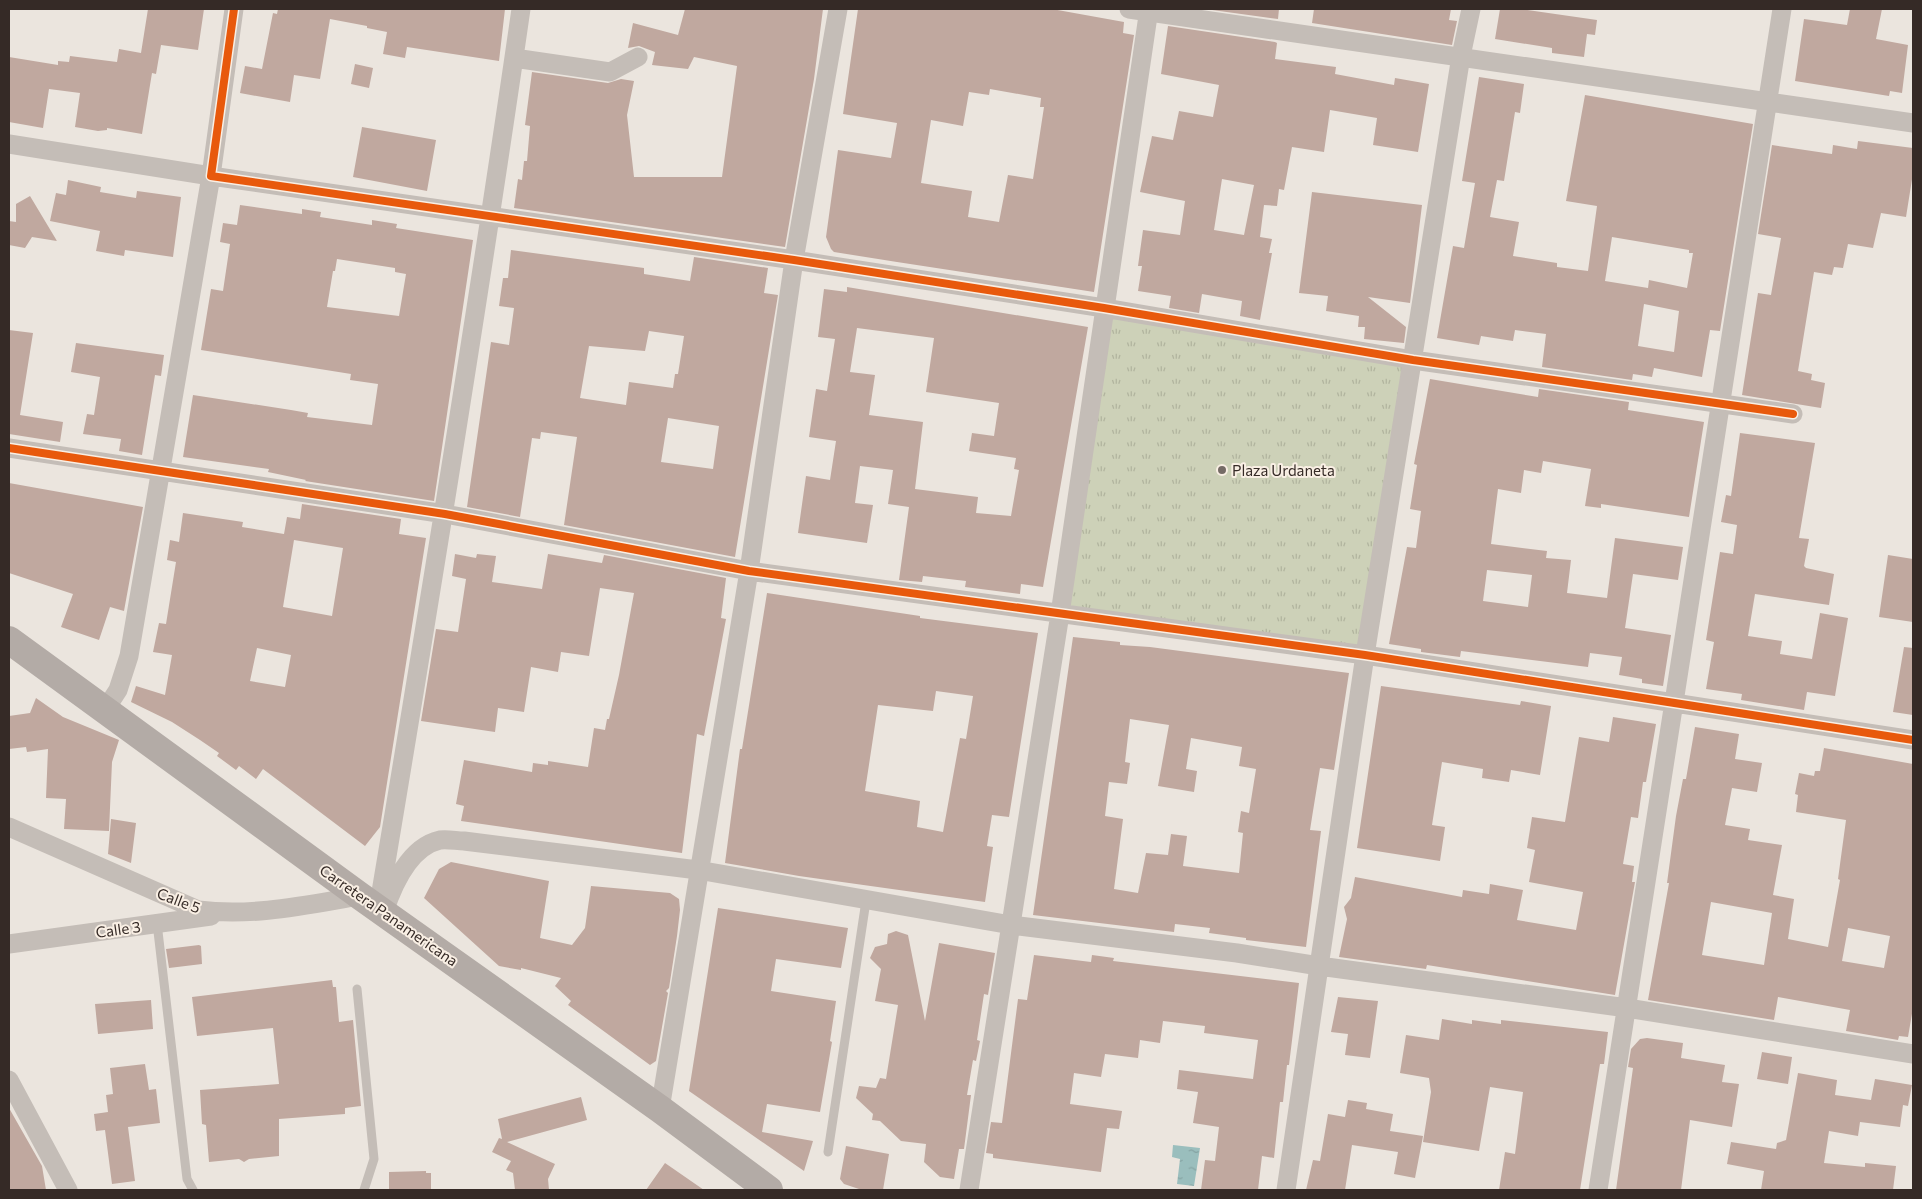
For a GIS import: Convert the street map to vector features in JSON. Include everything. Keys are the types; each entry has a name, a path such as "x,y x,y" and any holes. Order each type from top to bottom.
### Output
{"main road":[{"name":"Carretera Panamericana","path":"9,640 374,905 660,1109 769,1190"}],"street":[{"path":"105,710 118,690 129,656 211,176 234,9"},
{"path":"374,905 445,514 492,217 521,9"},
{"path":"660,1109 749,570 794,260 838,9"},
{"path":"1129,9 1149,10 1913,123"},
{"path":"1286,1190 1365,655 1461,56 1471,9"},
{"path":"1598,1190 1766,101 1782,9"},
{"path":"968,1190 1060,614 1149,10"},
{"path":"514,58 610,72 638,57"},
{"path":"9,144 211,176 794,260 1104,308 1413,360 1793,414"},
{"path":"9,448 445,514 749,570 1365,655 1913,740"},
{"name":"Calle 5","path":"9,827 198,910 227,914 374,905"},
{"path":"374,905 391,892 410,859 424,846 441,840 474,842 698,870 1011,925 1237,953 1627,1008 1913,1054"},
{"name":"Calle 3","path":"9,944 227,914"},
{"path":"9,1080 68,1190"}],"lane":[{"path":"828,1152 866,901"},
{"path":"157,923 188,1179 193,1190"},
{"path":"357,988 374,1159 364,1190"}],"green space":[{"path":"1104,308 1413,360 1365,655 1060,614"}],"water":[{"path":"1173,1145 1200,1148 1194,1186 1177,1184 1180,1159 1172,1157"}],"building":[{"path":"148,9 204,9 198,50 161,45 156,74 152,73 142,134 107,128 107,130 98,131 75,127 80,93 49,89 43,128 9,122 9,57 58,65 58,61 69,62 70,56 117,62 119,49 141,53"},
{"path":"278,9 505,9 499,61 407,47 405,58 383,54 387,32 330,19 320,79 294,75 290,102 240,93 245,66 262,69 273,13 277,14"},
{"path":"685,9 823,9 814,79 785,247 514,208 518,179 522,180 524,161 527,161 530,126 525,125 532,72 608,83 621,79 634,81 627,115 634,177 722,177 737,66 694,57 688,69 652,65 655,52 639,46 628,48 633,23 678,35"},
{"path":"858,9 1052,9 1124,22 1123,33 1134,35 1094,292 834,252 826,237 838,150 891,158 897,123 843,114","holes":["990,89 1041,98 1040,107 1044,107 1033,179 1008,175 999,222 968,217 972,191 921,183 931,120 963,126 969,92 989,95"]},
{"path":"1205,9 1279,9 1278,19"},
{"path":"1314,9 1451,9 1449,20 1457,21 1452,45 1312,23"},
{"path":"1500,9 1520,9 1597,20 1595,35 1587,34 1584,57 1552,53 1552,48 1495,39"},
{"path":"1850,9 1882,9 1876,39 1908,45 1902,93 1890,91 1889,96 1795,81 1804,19 1847,25"},
{"path":"1168,26 1275,42 1277,43 1275,59 1336,67 1335,74 1394,85 1395,78 1429,84 1418,152 1373,145 1377,118 1330,110 1324,152 1292,147 1284,190 1279,189 1277,206 1264,205 1260,237 1272,239 1269,253 1272,253 1260,320 1240,316 1242,301 1202,294 1199,313 1169,308 1171,296 1138,291 1142,266 1138,266 1143,230 1180,235 1185,201 1140,192 1152,136 1173,140 1179,111 1213,117 1219,85 1161,74","holes":["1222,179 1254,185 1244,235 1214,230"]},
{"path":"355,64 373,68 369,88 351,84"},
{"path":"1479,77 1524,84 1520,113 1515,112 1504,181 1497,180 1490,217 1519,222 1513,256 1557,263 1557,267 1588,271 1597,206 1566,201 1585,95 1753,124 1720,331 1710,330 1702,377 1654,368 1652,377 1633,374 1632,380 1542,367 1546,334 1515,330 1513,341 1481,336 1479,345 1437,338 1453,246 1464,248 1475,183 1462,181","holes":["1612,237 1689,250 1689,253 1693,253 1687,288 1649,280 1648,288 1605,281","1644,304 1679,311 1674,352 1638,346"]},
{"path":"362,127 436,140 427,191 353,177"},
{"path":"1858,141 1913,148 1913,173 1906,217 1881,213 1873,248 1848,244 1843,268 1834,267 1832,275 1814,272 1798,371 1812,374 1811,380 1825,383 1821,408 1742,395 1758,293 1771,295 1781,238 1758,234 1772,145 1832,154 1833,145 1857,149"},
{"path":"68,180 101,187 100,192 136,198 137,191 181,197 173,257 125,250 124,256 96,251 100,231 50,221 56,193 66,195"},
{"path":"1312,192 1422,205 1410,303 1368,297 1406,327 1404,343 1364,339 1365,327 1358,327 1359,316 1326,311 1328,296 1299,293"},
{"path":"30,196 57,241 32,237 25,248 9,245 9,221 16,222 16,204"},
{"path":"240,205 302,214 302,209 321,212 320,217 372,225 372,220 397,224 396,228 473,240 434,501 305,481 268,472 269,469 183,457 193,395 308,413 307,417 372,425 378,384 350,380 351,374 201,350 211,289 223,291 230,244 220,242 223,223 237,225","holes":["337,259 395,268 395,272 406,274 399,316 327,307"]},
{"path":"511,250 644,268 644,274 690,281 694,257 768,268 764,293 778,295 735,557 564,525 577,437 541,432 540,439 532,438 520,517 467,507 491,342 509,345 514,308 499,306 503,278 508,278","holes":["649,331 684,336 678,374 675,374 673,388 629,382 626,405 580,398 589,346 645,351","668,418 719,426 713,469 661,462"]},
{"path":"847,287 1088,327 1043,587 1021,584 1020,594 965,587 966,581 923,576 922,582 899,580 909,507 888,504 893,470 860,466 855,503 873,505 867,543 798,533 806,476 830,480 836,441 809,437 816,389 827,391 835,339 818,337 824,289 847,292","holes":["857,328 934,338 926,392 999,403 994,436 972,433 969,451 1016,458 1014,469 1019,470 1011,516 976,513 978,497 915,489 923,422 869,415 875,375 850,372"]},
{"path":"9,330 33,333 20,415 63,422 60,442 9,434"},
{"path":"76,343 164,355 161,376 155,375 142,455 119,451 121,439 83,434 87,414 94,415 100,377 71,372"},
{"path":"1430,379 1538,397 1539,389 1629,402 1628,410 1704,422 1689,517 1601,504 1601,508 1585,506 1591,469 1543,461 1541,473 1524,470 1521,493 1498,489 1491,544 1547,551 1546,558 1571,560 1567,593 1607,598 1615,538 1683,547 1678,580 1633,574 1625,628 1671,635 1663,686 1642,683 1642,679 1619,675 1622,657 1590,653 1588,667 1461,651 1460,657 1421,652 1421,649 1389,644 1407,547 1416,548 1421,511 1410,509 1417,465 1414,464","holes":["1487,570 1532,575 1528,607 1483,601"]},
{"path":"1740,433 1815,443 1799,538 1809,539 1804,566 1834,574 1829,605 1755,594 1748,636 1782,641 1780,654 1812,659 1820,613 1848,618 1835,696 1807,692 1804,710 1741,700 1742,694 1706,689 1714,642 1706,640 1720,552 1733,554 1737,525 1721,522 1726,495 1731,496"},
{"path":"9,483 143,507 124,611 110,607 99,640 61,627 73,594 9,573"},
{"path":"302,504 401,519 399,534 426,538 380,827 365,846 263,769 256,779 239,766 236,770 217,756 219,753 200,740 172,722 131,702 136,686 165,695 172,655 153,652 159,623 166,624 176,562 167,560 170,540 179,542 183,513 243,522 242,527 284,534 287,517 300,519","holes":["294,540 343,548 332,616 283,607","257,648 291,655 285,687 250,681"]},
{"path":"455,554 476,558 477,554 496,556 492,582 542,589 548,554 602,563 604,555 726,578 721,618 726,619 704,736 697,734 682,853 461,821 464,806 456,804 464,760 532,772 533,763 548,765 548,761 588,767 594,728 605,730 607,719 609,719 634,593 600,588 589,656 561,652 558,672 531,667 524,712 498,708 495,732 421,721 436,629 458,632 466,579 452,576"},
{"path":"1888,555 1913,559 1913,622 1879,617"},
{"path":"767,593 920,616 920,618 1038,633 1009,817 992,815 987,846 993,847 985,902 799,876 725,863 740,749 742,749","holes":["936,691 973,696 966,739 960,738 943,832 917,827 920,801 865,791 878,705 933,711"]},
{"path":"1073,637 1120,642 1120,645 1150,647 1349,673 1334,770 1320,768 1310,830 1321,831 1306,947 1246,940 1246,938 1209,933 1210,928 1175,924 1174,932 1033,915","holes":["1130,719 1169,725 1158,786 1194,792 1197,771 1186,769 1191,738 1242,747 1239,766 1256,769 1249,813 1241,811 1238,832 1243,833 1239,873 1183,866 1187,836 1171,834 1168,855 1146,853 1138,893 1114,889 1123,819 1105,816 1109,782 1127,784 1130,763 1125,762"]},
{"path":"1904,647 1913,648 1913,715 1893,712"},
{"path":"1381,686 1520,705 1521,701 1551,706 1540,775 1511,770 1509,782 1482,778 1483,769 1442,762 1432,825 1445,827 1440,861 1357,848"},
{"path":"36,698 63,717 119,740 112,762 109,831 64,829 66,799 46,798 48,749 27,752 26,747 9,749 9,716 30,713"},
{"path":"1613,717 1656,724 1646,782 1643,782 1638,818 1631,817 1623,864 1634,866 1632,882 1635,882 1615,995 1427,965 1426,969 1339,957 1347,919 1344,907 1351,898 1355,877 1462,897 1463,890 1489,894 1490,884 1523,890 1517,920 1576,930 1583,892 1529,882 1535,850 1527,848 1532,817 1565,822 1579,737 1609,742"},
{"path":"1695,727 1739,734 1735,759 1762,763 1757,792 1732,788 1725,825 1750,829 1748,840 1782,845 1773,895 1794,899 1788,939 1828,947 1840,880 1838,879 1846,820 1796,812 1798,795 1795,794 1799,773 1814,776 1815,771 1820,771 1824,748 1913,764 1913,1008 1908,1037 1899,1036 1898,1040 1846,1031 1850,1010 1778,997 1774,1020 1648,1000 1669,883 1667,883 1676,816 1683,779 1686,779","holes":["1711,902 1772,913 1764,965 1702,955","1848,928 1890,936 1884,968 1842,961"]},
{"path":"111,819 136,823 131,863 108,854"},
{"path":"451,862 549,881 540,938 572,945 585,928 591,886 670,893 679,899 680,910 677,936 669,988 666,991 668,993 656,1061 650,1065 568,1005 571,1001 555,986 561,978 521,968 521,970 499,966 424,898 439,869"},
{"path":"718,908 848,928 841,968 776,959 771,991 836,1001 830,1041 832,1042 820,1112 767,1104 762,1132 813,1141 804,1171 689,1091"},
{"path":"896,931 908,935 925,1021 939,943 995,953 988,995 984,994 977,1040 980,1041 976,1061 973,1060 967,1095 971,1095 964,1149 959,1149 954,1179 940,1177 924,1162 926,1144 901,1141 880,1121 872,1120 873,1114 856,1098 859,1086 876,1088 880,1078 886,1079 898,1005 875,1001 881,969 870,958 875,947 887,944 888,934"},
{"path":"201,946 202,964 169,968 166,949"},
{"path":"1034,955 1091,962 1092,955 1114,958 1113,961 1299,983 1289,1065 1287,1065 1283,1102 1280,1102 1274,1158 1262,1156 1258,1190 1201,1190 1205,1160 1215,1161 1219,1127 1193,1123 1198,1092 1177,1089 1179,1070 1253,1079 1258,1040 1204,1033 1205,1026 1163,1021 1160,1043 1140,1040 1138,1058 1105,1054 1101,1077 1074,1073 1070,1104 1122,1111 1119,1129 1107,1128 1101,1172 993,1158 993,1154 986,1153 991,1122 1002,1123 1018,999 1027,1000"},
{"path":"332,980 333,987 336,987 339,1022 353,1020 361,1106 345,1108 345,1114 279,1119 279,1156 249,1159 244,1162 239,1159 209,1162 206,1125 202,1124 200,1090 279,1084 273,1028 197,1036 192,997"},
{"path":"1338,997 1378,1001 1370,1058 1345,1055 1348,1034 1331,1032"},
{"path":"151,1000 153,1029 98,1034 95,1004"},
{"path":"1442,1019 1472,1024 1472,1020 1501,1024 1501,1020 1608,1032 1604,1064 1600,1064 1580,1190 1499,1190 1505,1152 1515,1154 1523,1092 1490,1087 1479,1151 1423,1142 1431,1092 1429,1078 1400,1073 1406,1035 1439,1040"},
{"path":"1647,1038 1683,1043 1681,1058 1725,1065 1722,1082 1739,1084 1732,1127 1690,1120 1681,1190 1616,1190 1633,1068 1628,1067 1631,1049 1640,1039"},
{"path":"1762,1052 1792,1057 1788,1084 1757,1079"},
{"path":"145,1064 149,1090 156,1089 160,1123 128,1127 135,1181 112,1184 105,1130 96,1131 94,1114 108,1112 106,1095 113,1094 110,1068"},
{"path":"1798,1073 1837,1080 1835,1095 1871,1100 1875,1079 1912,1085 1908,1106 1903,1105 1900,1127 1860,1122 1858,1136 1829,1131 1824,1163 1865,1167 1865,1163 1896,1166 1893,1190 1761,1190 1764,1171 1727,1164 1731,1142 1776,1149 1777,1143 1786,1140"},
{"path":"581,1097 587,1120 507,1142 555,1164 548,1179 549,1190 515,1190 513,1173 506,1170 511,1161 492,1152 499,1138 502,1139 498,1119"},
{"path":"1348,1100 1367,1103 1366,1109 1393,1114 1390,1131 1423,1136 1415,1178 1394,1174 1398,1152 1352,1145 1345,1190 1306,1190 1313,1160 1320,1161 1328,1114 1345,1117"},
{"path":"9,1108 42,1166 46,1190 9,1190"},
{"path":"846,1146 889,1154 883,1190 862,1190 844,1184 840,1179"},
{"path":"665,1163 704,1190 646,1190"},
{"path":"426,1171 426,1173 431,1173 431,1190 389,1190 389,1172"}],"cycle path":[{"path":"234,9 211,176 794,260 1104,308 1413,360 1793,414"},
{"path":"9,448 445,514 749,571 1365,655 1913,740"}],"place":[{"name":"Plaza Urdaneta","path":"1222,470"}]}
